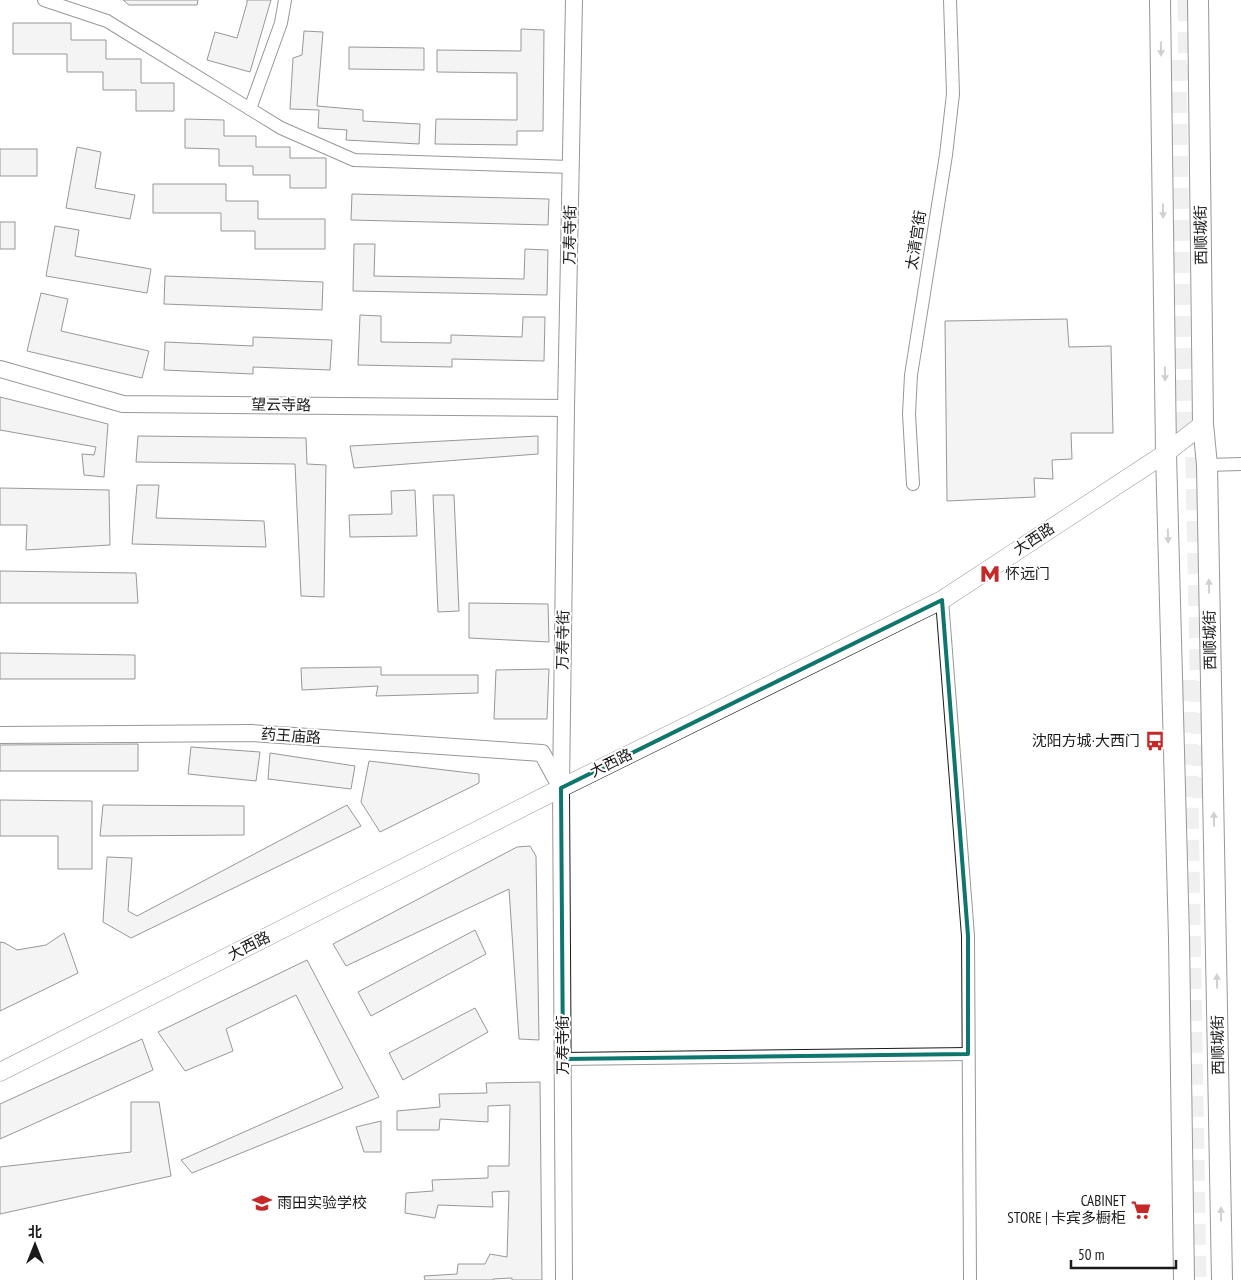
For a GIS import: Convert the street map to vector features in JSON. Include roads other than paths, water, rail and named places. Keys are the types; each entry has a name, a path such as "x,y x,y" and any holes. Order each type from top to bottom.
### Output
{"main road":[{"path":"1160,0 1166,453 1179,938 1184,1280"},
{"name":"西顺城街","path":"1198,0 1203,424 1207,465 1222,1280"},
{"name":"大西路","path":"0,1072 562,788 942,600 1166,453 1203,424"}],"street":[{"path":"44,0 107,21 281,128 354,160 571,167"},
{"path":"250,109 281,22 285,0"},
{"name":"万寿寺街","path":"564,1280 562,788 566,408 574,0"},
{"name":"太清宫街","path":"913,484 909,414 911,375 946,155 953,94 950,0"},
{"name":"望云寺路","path":"0,369 123,404 566,408"},
{"path":"1207,465 1241,464"},
{"path":"942,600 968,936 970,1280"},
{"name":"药王庙路","path":"0,734 251,733 542,753 562,788"},
{"path":"563,1060 968,1054"}],"tunnel":[{"path":"1188,0 1189,80"},
{"path":"1176,60 1182,447"},
{"path":"1195,425 1203,807"},
{"path":"1186,680 1196,1280"}],"place":[{"name":"怀远门","path":"990,574"},
{"name":"沈阳方城·大西门","path":"1155,741"},
{"name":"雨田实验学校","path":"262,1203"},
{"name":"CABINET STORE | 卡宾多橱柜","path":"1141,1210"}]}
